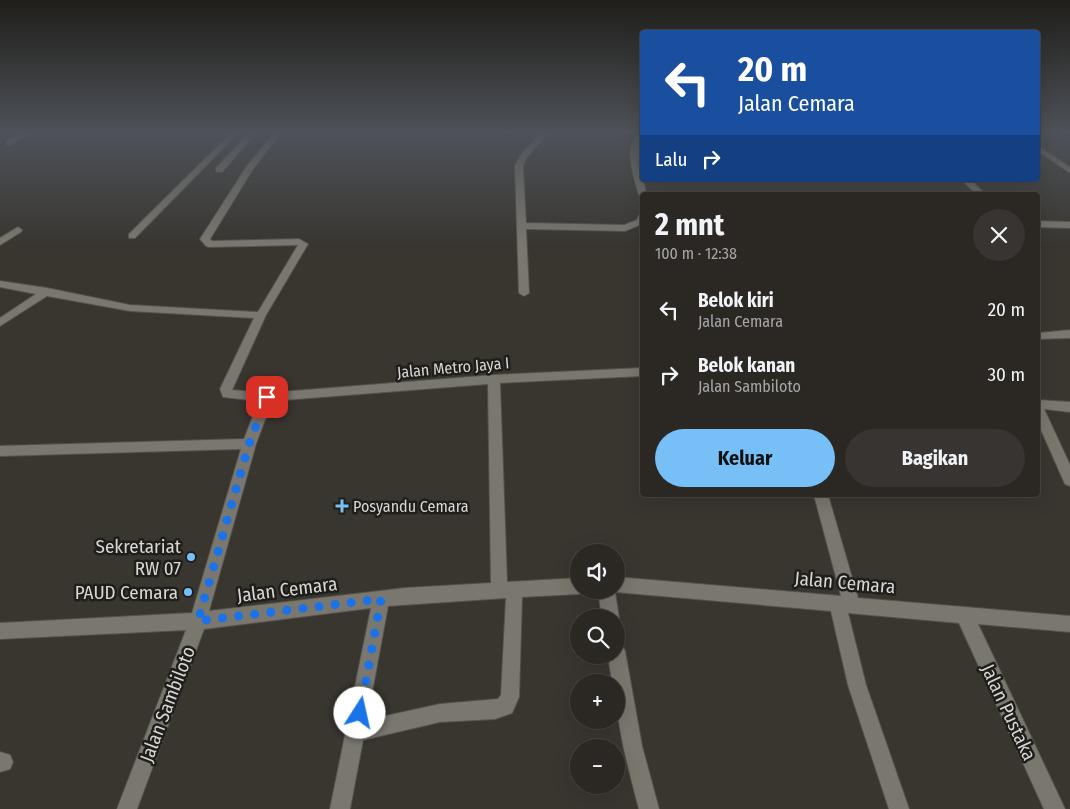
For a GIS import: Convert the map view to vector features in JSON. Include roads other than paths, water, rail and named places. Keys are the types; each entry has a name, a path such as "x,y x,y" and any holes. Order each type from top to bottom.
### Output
{"street":[{"path":"132,236 198,170"},
{"path":"0,284 47,291 130,308 260,315 303,244 299,242 209,244 205,239 249,170"},
{"path":"518,170 524,293"},
{"path":"636,170 642,192"},
{"path":"968,182 979,192"},
{"path":"520,226 625,228 640,221"},
{"path":"1040,224 1070,225"},
{"path":"0,242 18,230"},
{"path":"0,322 47,291"},
{"name":"Jalan Metro Jaya I","path":"260,315 226,389 227,394 267,397 494,380 640,372"},
{"path":"1040,336 1070,334"},
{"path":"356,732 440,713 495,710 506,706 510,697 494,380"},
{"name":"Jalan Sambiloto","path":"126,809 198,621 249,444 267,397"},
{"path":"1040,404 1070,407"},
{"path":"1040,414 1070,480"},
{"path":"0,451 249,444"},
{"path":"821,497 844,604 857,685 899,809"},
{"name":"Jalan Cemara","path":"0,631 198,621 381,599 570,586"},
{"name":"Jalan Cemara","path":"625,586 1070,624"},
{"path":"340,809 381,599"},
{"name":"Jalan Pustaka","path":"964,614 1055,809"},
{"path":"618,664 632,746 650,809"}],"place":[{"name":"Posyandu Cemara","path":"342,506"},
{"name":"Sekretariat RW 07","path":"191,557"},
{"name":"PAUD Cemara","path":"188,592"}]}
